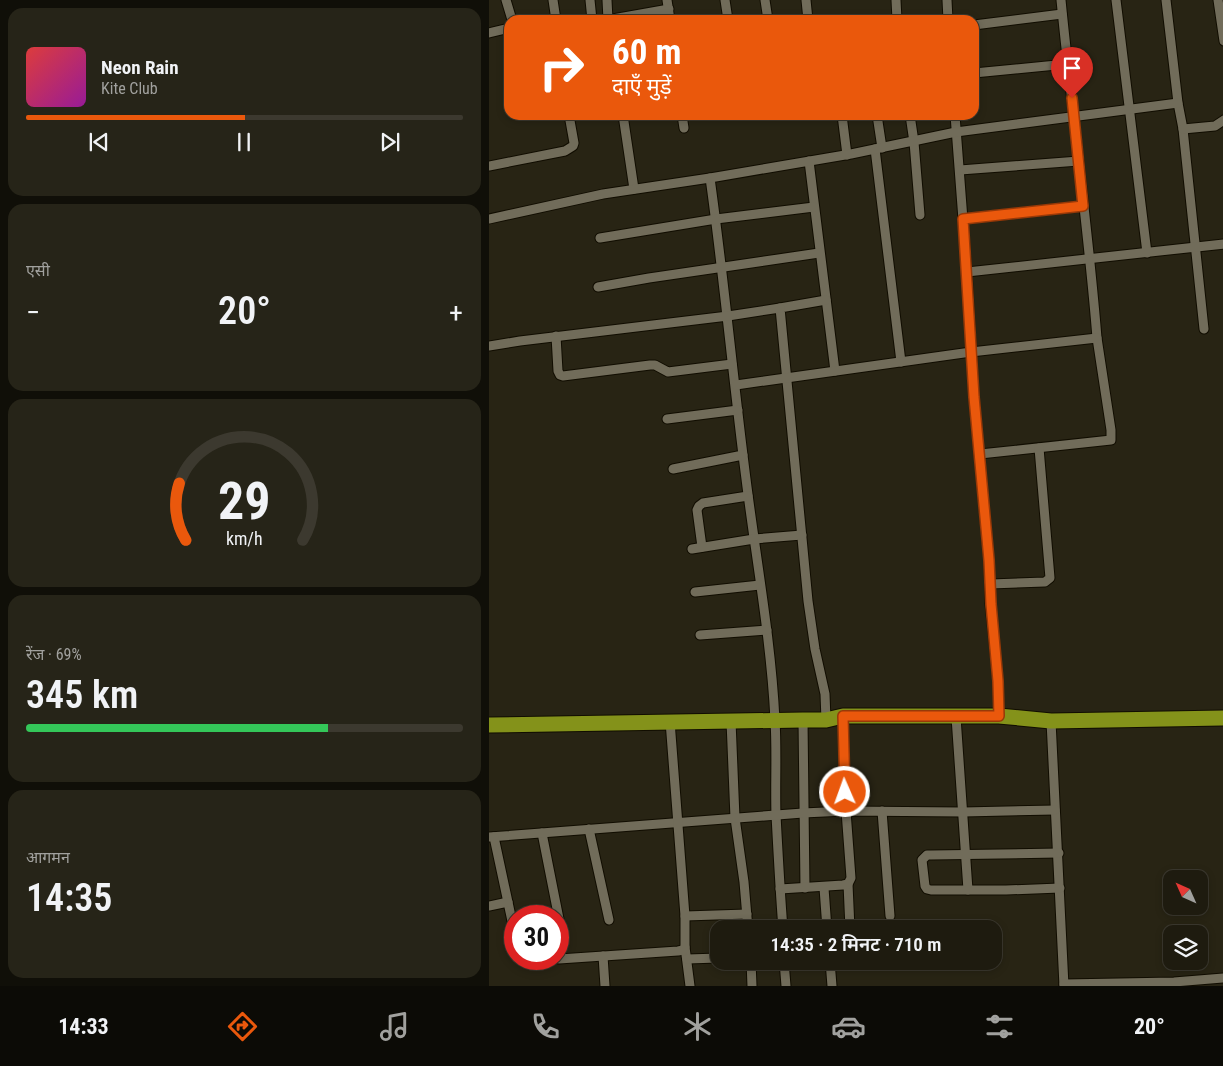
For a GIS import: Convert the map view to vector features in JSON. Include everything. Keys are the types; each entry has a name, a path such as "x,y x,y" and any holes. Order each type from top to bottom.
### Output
{"highway":[{"path":"489,725 826,720 843,716 999,716 1051,721 1223,718"}],"street":[{"path":"506,0 510,15"},
{"path":"553,0 555,15"},
{"path":"590,0 592,15"},
{"path":"607,0 608,15"},
{"path":"725,0 726,15"},
{"path":"765,0 767,15"},
{"path":"806,0 808,15"},
{"path":"896,0 897,15"},
{"path":"947,0 948,15"},
{"path":"980,454 1111,440 1097,338 1091,258 1083,206 1075,116 1067,64 1061,0"},
{"path":"1116,0 1147,252"},
{"path":"1166,0 1183,129 1204,328"},
{"path":"1218,0 1223,41"},
{"path":"628,15 668,5"},
{"path":"979,24 1062,14"},
{"path":"489,33 504,29"},
{"path":"979,73 1067,64"},
{"path":"489,219 603,194 847,155 956,132 1178,102"},
{"path":"489,166 569,149 573,146 574,142 570,120"},
{"path":"624,120 634,189"},
{"path":"683,120 684,128"},
{"path":"843,120 847,155"},
{"path":"877,120 901,362"},
{"path":"911,120 920,215"},
{"path":"955,120 971,352 998,681 999,716"},
{"path":"1183,129 1215,126 1223,120"},
{"path":"809,161 835,371"},
{"path":"960,170 1079,161"},
{"path":"711,178 748,496 767,630 775,720 776,814 782,920"},
{"path":"963,219 1083,206"},
{"path":"601,238 716,219 814,207"},
{"path":"967,272 1223,244"},
{"path":"597,287 819,253"},
{"path":"489,346 556,336 728,316 826,300"},
{"path":"779,308 808,601 815,649 825,694 826,720"},
{"path":"556,336 558,371 563,376 649,365 655,365 669,372 732,364"},
{"path":"735,385 971,352 1097,338"},
{"path":"667,420 738,410"},
{"path":"990,584 1045,582 1050,578 1039,448"},
{"path":"673,469 743,455"},
{"path":"702,547 697,510 699,506 703,503 748,496"},
{"path":"691,549 754,539 801,535"},
{"path":"695,592 760,584"},
{"path":"700,635 767,630"},
{"path":"843,716 846,811 851,878 848,884 850,920"},
{"path":"956,717 968,890"},
{"path":"803,720 805,888"},
{"path":"670,721 685,916 685,946 690,986"},
{"path":"731,721 735,818 747,920"},
{"path":"1051,721 1064,985 1174,982 1223,978"},
{"path":"509,905 491,837 776,814 846,811 963,812 1055,810"},
{"path":"882,811 890,916"},
{"path":"589,829 609,920"},
{"path":"542,833 556,905"},
{"path":"1059,853 927,855 922,860 927,889 1060,888"},
{"path":"780,889 824,888 848,884"},
{"path":"824,888 826,920"},
{"path":"489,906 508,902"},
{"path":"685,916 747,914"},
{"path":"569,958 678,951 683,950 685,946"},
{"path":"603,956 605,986"},
{"path":"687,959 710,958"},
{"path":"751,970 752,986"},
{"path":"785,970 786,986"},
{"path":"831,970 832,986"}],"route":[{"path":"845,792 843,716 999,716 989,560 974,397 963,219 1083,206 1072,98"}]}
